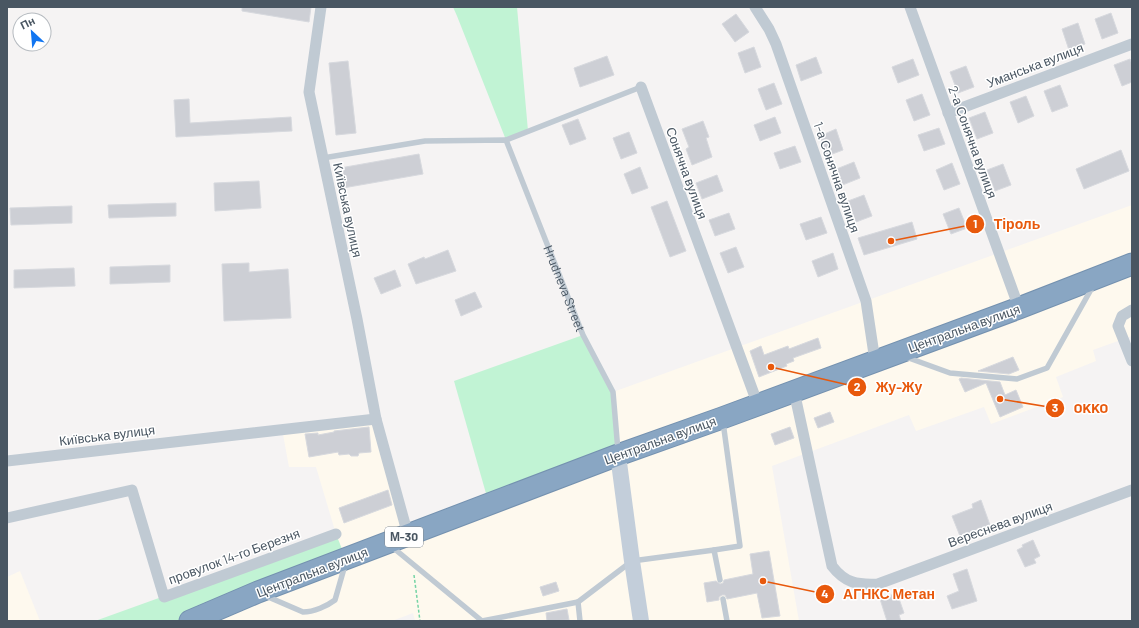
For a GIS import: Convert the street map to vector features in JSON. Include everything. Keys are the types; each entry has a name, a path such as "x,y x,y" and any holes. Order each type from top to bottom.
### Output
{"highway":[{"name":"Центральна вулиця","path":"190,621 258,592 618,455 758,405 1019,308 1132,264"}],"street":[{"name":"Київська вулиця","path":"321,7 309,92 357,319 376,419 408,535"},
{"name":"1-а Сонячна вулиця","path":"755,7 770,29 776,44 866,301 875,361"},
{"name":"2-а Сонячна вулиця","path":"910,7 1019,308"},
{"name":"Уманська вулиця","path":"948,113 1132,44"},
{"name":"Сонячна вулиця","path":"641,87 758,405"},
{"path":"1132,310 1122,316 1118,326 1132,361"},
{"name":"Вереснева вулиця","path":"794,391 832,566 840,576 850,582 864,585 878,584 1132,490"},
{"name":"Київська вулиця","path":"7,461 376,419"},
{"name":"Hrudneva Street","path":"618,455 641,621"},
{"name":"провулок 14-го Березня","path":"7,518 132,490 164,597 336,534"}],"lane":[{"name":"Сонячна вулиця","path":"506,140 641,87"},
{"path":"323,158 425,141 506,140"},
{"name":"Hrudneva Street","path":"506,140 583,335 613,392 618,455"},
{"path":"897,353 950,373 1017,379 1047,368 1098,277"},
{"path":"387,543 482,621 578,602 632,561 740,546 722,418"},
{"path":"714,550 720,580"},
{"path":"258,592 303,612 309,612 335,600 346,559"},
{"path":"723,599 727,621"},
{"path":"578,602 580,621"}],"path":[{"path":"412,562 420,621"}],"shaded area":[{"path":"1132,205 1132,336 1093,350 1096,361 1056,377 1063,397 991,424 984,407 916,431 909,415 772,466 799,621 415,621 413,613 392,621 193,621 336,534 316,467 289,467 282,429 376,419 408,535 618,455 613,392"},
{"path":"20,571 40,621 7,621 7,577"}],"green space":[{"path":"453,7 517,7 528,131 506,140"},
{"path":"583,335 613,392 618,455 489,504 454,381"},
{"path":"336,534 346,559 190,621 95,621"}],"building":[{"path":"242,7 311,7 309,22 242,11"},
{"path":"1111,13 1118,33 1102,39 1095,19"},
{"path":"736,14 749,32 735,42 722,24"},
{"path":"1078,23 1085,44 1069,50 1062,29"},
{"path":"754,47 761,67 745,73 738,53"},
{"path":"607,56 614,75 580,87 574,68"},
{"path":"816,57 822,73 801,81 796,65"},
{"path":"913,59 919,75 898,83 892,67"},
{"path":"1130,59 1132,64 1132,82 1122,86 1114,65"},
{"path":"348,61 356,133 336,135 329,63"},
{"path":"966,66 974,87 958,93 950,72"},
{"path":"774,83 782,104 766,110 758,89"},
{"path":"1060,85 1068,106 1052,112 1044,91"},
{"path":"922,94 930,115 914,121 906,100"},
{"path":"1026,96 1034,116 1018,123 1010,102"},
{"path":"189,99 190,123 291,117 292,131 176,137 174,100"},
{"path":"985,112 993,133 977,139 969,118"},
{"path":"775,117 781,133 760,141 754,125"},
{"path":"578,119 586,139 570,145 562,125"},
{"path":"703,121 709,137 706,138 712,157 692,165 686,149 689,147 682,129"},
{"path":"939,128 945,144 924,151 918,135"},
{"path":"836,129 843,150 827,156 820,136"},
{"path":"629,132 637,153 621,159 613,138"},
{"path":"795,146 801,162 780,169 774,153"},
{"path":"1121,150 1129,171 1084,189 1076,169"},
{"path":"419,154 423,174 343,188 340,168"},
{"path":"854,162 860,178 840,186 834,170"},
{"path":"952,163 960,184 944,190 936,170"},
{"path":"1003,164 1011,185 995,191 987,170"},
{"path":"640,167 648,188 632,194 624,174"},
{"path":"717,175 723,191 702,199 696,183"},
{"path":"259,181 261,208 215,211 214,183"},
{"path":"864,195 872,216 856,222 848,201"},
{"path":"667,201 686,251 670,257 651,207"},
{"path":"176,203 176,216 109,218 108,205"},
{"path":"72,206 72,223 11,225 10,208"},
{"path":"959,208 967,228 951,234 943,214"},
{"path":"729,213 735,229 715,236 709,220"},
{"path":"821,217 827,233 806,240 800,224"},
{"path":"912,222 917,239 864,255 858,238"},
{"path":"736,247 744,267 728,273 720,253"},
{"path":"448,250 456,271 416,284 408,264 424,257 425,259"},
{"path":"833,253 838,269 818,277 812,261"},
{"path":"249,263 249,272 288,269 291,318 224,321 222,264"},
{"path":"170,265 170,282 110,284 110,267"},
{"path":"74,268 75,286 14,288 14,270"},
{"path":"395,270 401,286 381,294 374,278"},
{"path":"475,292 482,307 461,316 455,300"},
{"path":"818,338 821,348 793,358 794,361 786,364 787,366 759,377 750,351 761,346 764,355 788,346 789,349"},
{"path":"1013,357 1019,370 1009,374 978,371"},
{"path":"959,379 1000,382 1005,395 1016,390 1023,407 1000,417 986,383 965,392"},
{"path":"830,412 834,422 818,428 814,418"},
{"path":"369,427 371,452 359,453 358,456 351,456 349,454 339,455 338,452 309,457 305,434 318,433 318,435 334,431"},
{"path":"790,427 794,438 775,445 771,434"},
{"path":"388,490 392,505 344,523 339,508"},
{"path":"981,500 990,525 960,536 952,516 973,508 972,504"},
{"path":"1033,540 1040,556 1034,559 1036,563 1025,567 1017,550 1023,547 1022,545"},
{"path":"769,551 780,616 762,618 757,593 727,599 725,595 722,595 719,597 719,600 707,602 704,583 716,581 720,584 723,583 724,580 753,574 750,554"},
{"path":"967,569 977,601 952,609 947,596 959,591 953,574"},
{"path":"556,582 559,591 543,596 540,587"},
{"path":"897,593 904,613 899,615 901,621 887,621 880,599"},
{"path":"567,609 569,620 547,621 546,613"}],"place":[{"name":"Тіроль","path":"891,241"},
{"name":"Жу-Жу","path":"771,367"},
{"name":"OKKO","path":"1000,399"},
{"name":"АГНКС Метан","path":"763,581"}]}
